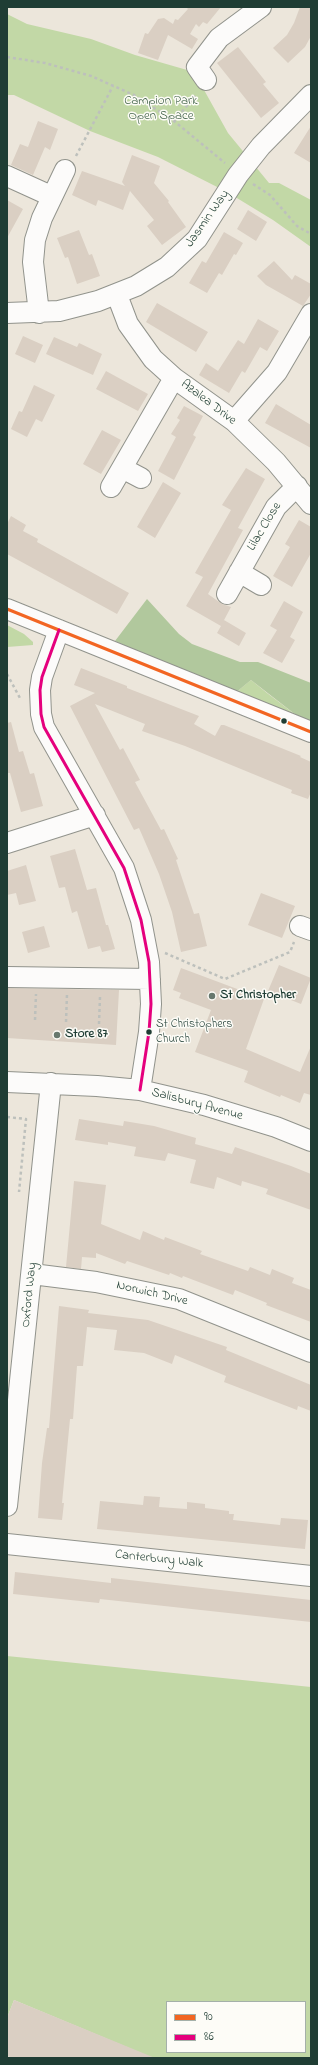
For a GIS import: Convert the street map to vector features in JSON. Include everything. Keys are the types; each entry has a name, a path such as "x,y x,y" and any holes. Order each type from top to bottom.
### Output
{"street":[{"path":"202,87 197,67 219,38 261,7"},
{"name":"Jasmin Way","path":"7,314 39,313 78,307 116,294 167,268 197,239 238,175 261,146 311,94"},
{"path":"39,313 33,251 38,229 65,170"},
{"path":"7,176 52,196"},
{"name":"Azalea Drive","path":"116,294 128,324 136,337 154,359 174,378 234,421 276,462 311,504"},
{"path":"234,421 277,372 311,314"},
{"path":"111,487 174,378"},
{"path":"122,468 141,478"},
{"name":"Lilac Close","path":"227,594 276,507 297,486"},
{"path":"239,572 261,585"},
{"path":"7,609 311,732"},
{"path":"59,630 42,677 40,690 40,714 44,727 124,868 134,896 146,945 150,979 149,1032 140,1090"},
{"path":"7,843 95,815"},
{"path":"7,977 150,979"},
{"name":"Salisbury Avenue","path":"7,1082 51,1083 140,1090 204,1105 276,1127 311,1141"},
{"name":"Oxford Way","path":"7,1506 15,1354 32,1274 51,1083"},
{"name":"Norwich Drive","path":"32,1274 96,1282 179,1299 311,1352"},
{"name":"Canterbury Walk","path":"7,1544 311,1576"}],"path":[{"path":"7,57 52,66 90,76 155,107 174,121 238,175 270,196 297,226 311,234"},
{"path":"65,170 80,150 113,86"},
{"path":"174,121 202,87"},
{"path":"146,945 225,979 290,952 306,928"},
{"path":"35,1020 37,978"},
{"path":"66,1022 68,978"},
{"path":"99,1024 101,978"},
{"path":"7,1117 26,1119 19,1192"}],"green space":[{"name":"Campion Park Open Space","path":"7,14 27,24 91,39 135,55 194,72 228,133 269,183 279,183 311,200 311,247 273,220 227,192 158,157 90,131 14,95 7,95"},
{"path":"147,599 179,634 192,644 240,662 258,662 311,683 311,724 305,722 251,680 234,694 115,641"},
{"path":"7,625 24,634 33,642 33,645 7,647"},
{"path":"251,680 267,693 305,722 234,694"},
{"path":"7,1656 311,1687 311,2058 153,2058 14,2000 7,2018"}],"building":[{"path":"186,7 221,7 207,24 203,22 199,27 196,24 190,34 198,39 192,49 168,35 158,60 138,53 145,33 148,34 158,19 164,18 173,24 175,19 178,20 188,9"},
{"path":"300,7 311,7 311,36 305,47 288,63 273,48 287,35 294,23"},
{"path":"238,47 266,82 263,84 279,103 261,118 217,63"},
{"path":"38,121 58,129 50,150 45,147 33,175 11,165 20,144 28,147"},
{"path":"311,126 311,163 294,153"},
{"path":"132,155 160,166 154,183 169,201 168,202 186,227 162,245 147,226 154,220 130,191 123,210 98,200 96,206 72,195 82,171 125,186 122,182"},
{"path":"7,200 23,209 7,238"},
{"path":"248,210 267,222 256,241 237,229"},
{"path":"79,230 89,255 92,254 100,276 77,284 68,257 65,258 57,238"},
{"path":"224,232 243,243 236,255 234,254 222,275 219,273 207,293 189,283 202,261 206,263"},
{"path":"274,261 292,280 295,275 311,284 311,294 303,306 266,285 257,276"},
{"path":"157,303 208,332 196,352 146,322"},
{"path":"258,319 279,331 267,351 260,347 245,373 242,371 229,393 199,375 206,363 218,371 238,340 244,344"},
{"path":"23,336 43,345 35,363 15,354"},
{"path":"54,337 77,347 79,343 102,354 93,375 46,354"},
{"path":"106,371 148,394 138,411 96,389"},
{"path":"34,385 55,395 42,422 36,419 27,437 11,429 19,411 22,412"},
{"path":"276,404 311,425 311,448 265,423"},
{"path":"184,406 203,416 193,435 196,437 174,480 158,471 176,437 171,434 180,420 177,418"},
{"path":"102,430 121,440 101,474 83,464"},
{"path":"246,468 265,479 238,528 243,530 208,594 222,604 231,607 224,620 246,633 239,646 217,633 221,626 186,606 203,577 195,573 231,510 222,505"},
{"path":"163,482 181,493 155,538 137,527"},
{"path":"11,516 26,525 23,531 38,539 37,542 129,593 117,614 7,554 7,524"},
{"path":"299,520 311,527 311,553 292,587 273,576 290,547 285,544"},
{"path":"284,601 303,612 290,637 295,640 282,663 263,653 277,630 270,626"},
{"path":"81,668 199,716 194,724 215,736 221,725 224,725 301,756 300,757 311,762 311,792 308,799 291,793 292,790 185,746 142,731 145,724 95,704 120,750 123,748 140,780 135,782 161,830 164,829 178,859 176,860 194,914 199,913 207,946 181,952 172,912 159,874 139,828 134,830 70,706 95,693 74,685"},
{"path":"11,722 19,752 23,751 30,774 34,773 43,806 21,812 10,773 7,773 7,723"},
{"path":"75,849 87,890 96,888 106,925 108,925 115,949 102,952 100,946 88,949 77,911 72,913 65,887 59,888 50,856"},
{"path":"26,865 36,901 19,905 16,893 7,895 7,871"},
{"path":"261,893 295,906 282,938 248,925"},
{"path":"44,926 50,947 28,953 22,932"},
{"path":"279,965 311,978 301,1004 268,991"},
{"path":"181,968 264,999 246,1049 300,1072 311,1046 311,1095 304,1093 300,1103 281,1095 280,1097 244,1082 248,1071 195,1052 211,1010 179,998 181,993 173,990"},
{"path":"7,988 119,990 116,1045 7,1038"},
{"path":"79,1119 123,1126 124,1121 154,1126 196,1138 195,1144 232,1154 235,1147 291,1166 311,1174 311,1210 266,1194 268,1189 242,1181 241,1186 217,1177 214,1189 190,1183 196,1160 168,1153 165,1161 134,1156 136,1147 108,1142 108,1145 75,1140"},
{"path":"74,1181 106,1185 101,1224 140,1240 143,1231 164,1240 165,1237 202,1251 200,1254 248,1271 250,1267 270,1275 272,1269 294,1278 292,1283 311,1290 311,1322 266,1305 267,1303 235,1290 233,1295 183,1276 182,1278 170,1273 169,1275 127,1261 125,1264 96,1253 96,1258 82,1257 81,1269 66,1267"},
{"path":"59,1306 89,1310 88,1313 148,1320 227,1347 226,1350 311,1385 311,1411 298,1406 297,1410 224,1382 226,1376 175,1355 172,1364 144,1353 114,1350 117,1330 87,1327 83,1366 77,1366 73,1419 70,1419 62,1503 64,1503 62,1520 38,1518 42,1463 47,1428 49,1428"},
{"path":"144,1496 160,1497 159,1507 187,1509 187,1502 205,1504 205,1508 229,1511 229,1514 234,1514 233,1520 280,1525 281,1518 308,1520 305,1549 97,1529 100,1501 143,1505"},
{"path":"15,1572 111,1583 111,1578 311,1600 311,1622 100,1599 99,1603 13,1594"},
{"path":"14,2000 155,2058 13,2058 7,2056 7,2018"}],"transit line":[{"name":"90","path":"7,609 311,732"},
{"name":"86","path":"59,630 42,677 40,690 41,714 44,727 124,868 141,920 149,962 151,1004 149,1032 140,1090"}],"place":[{"name":"St Christopher","path":"212,996"},
{"name":"St Christophers Church","path":"149,1032"},
{"name":"Store 87","path":"57,1035"}]}
